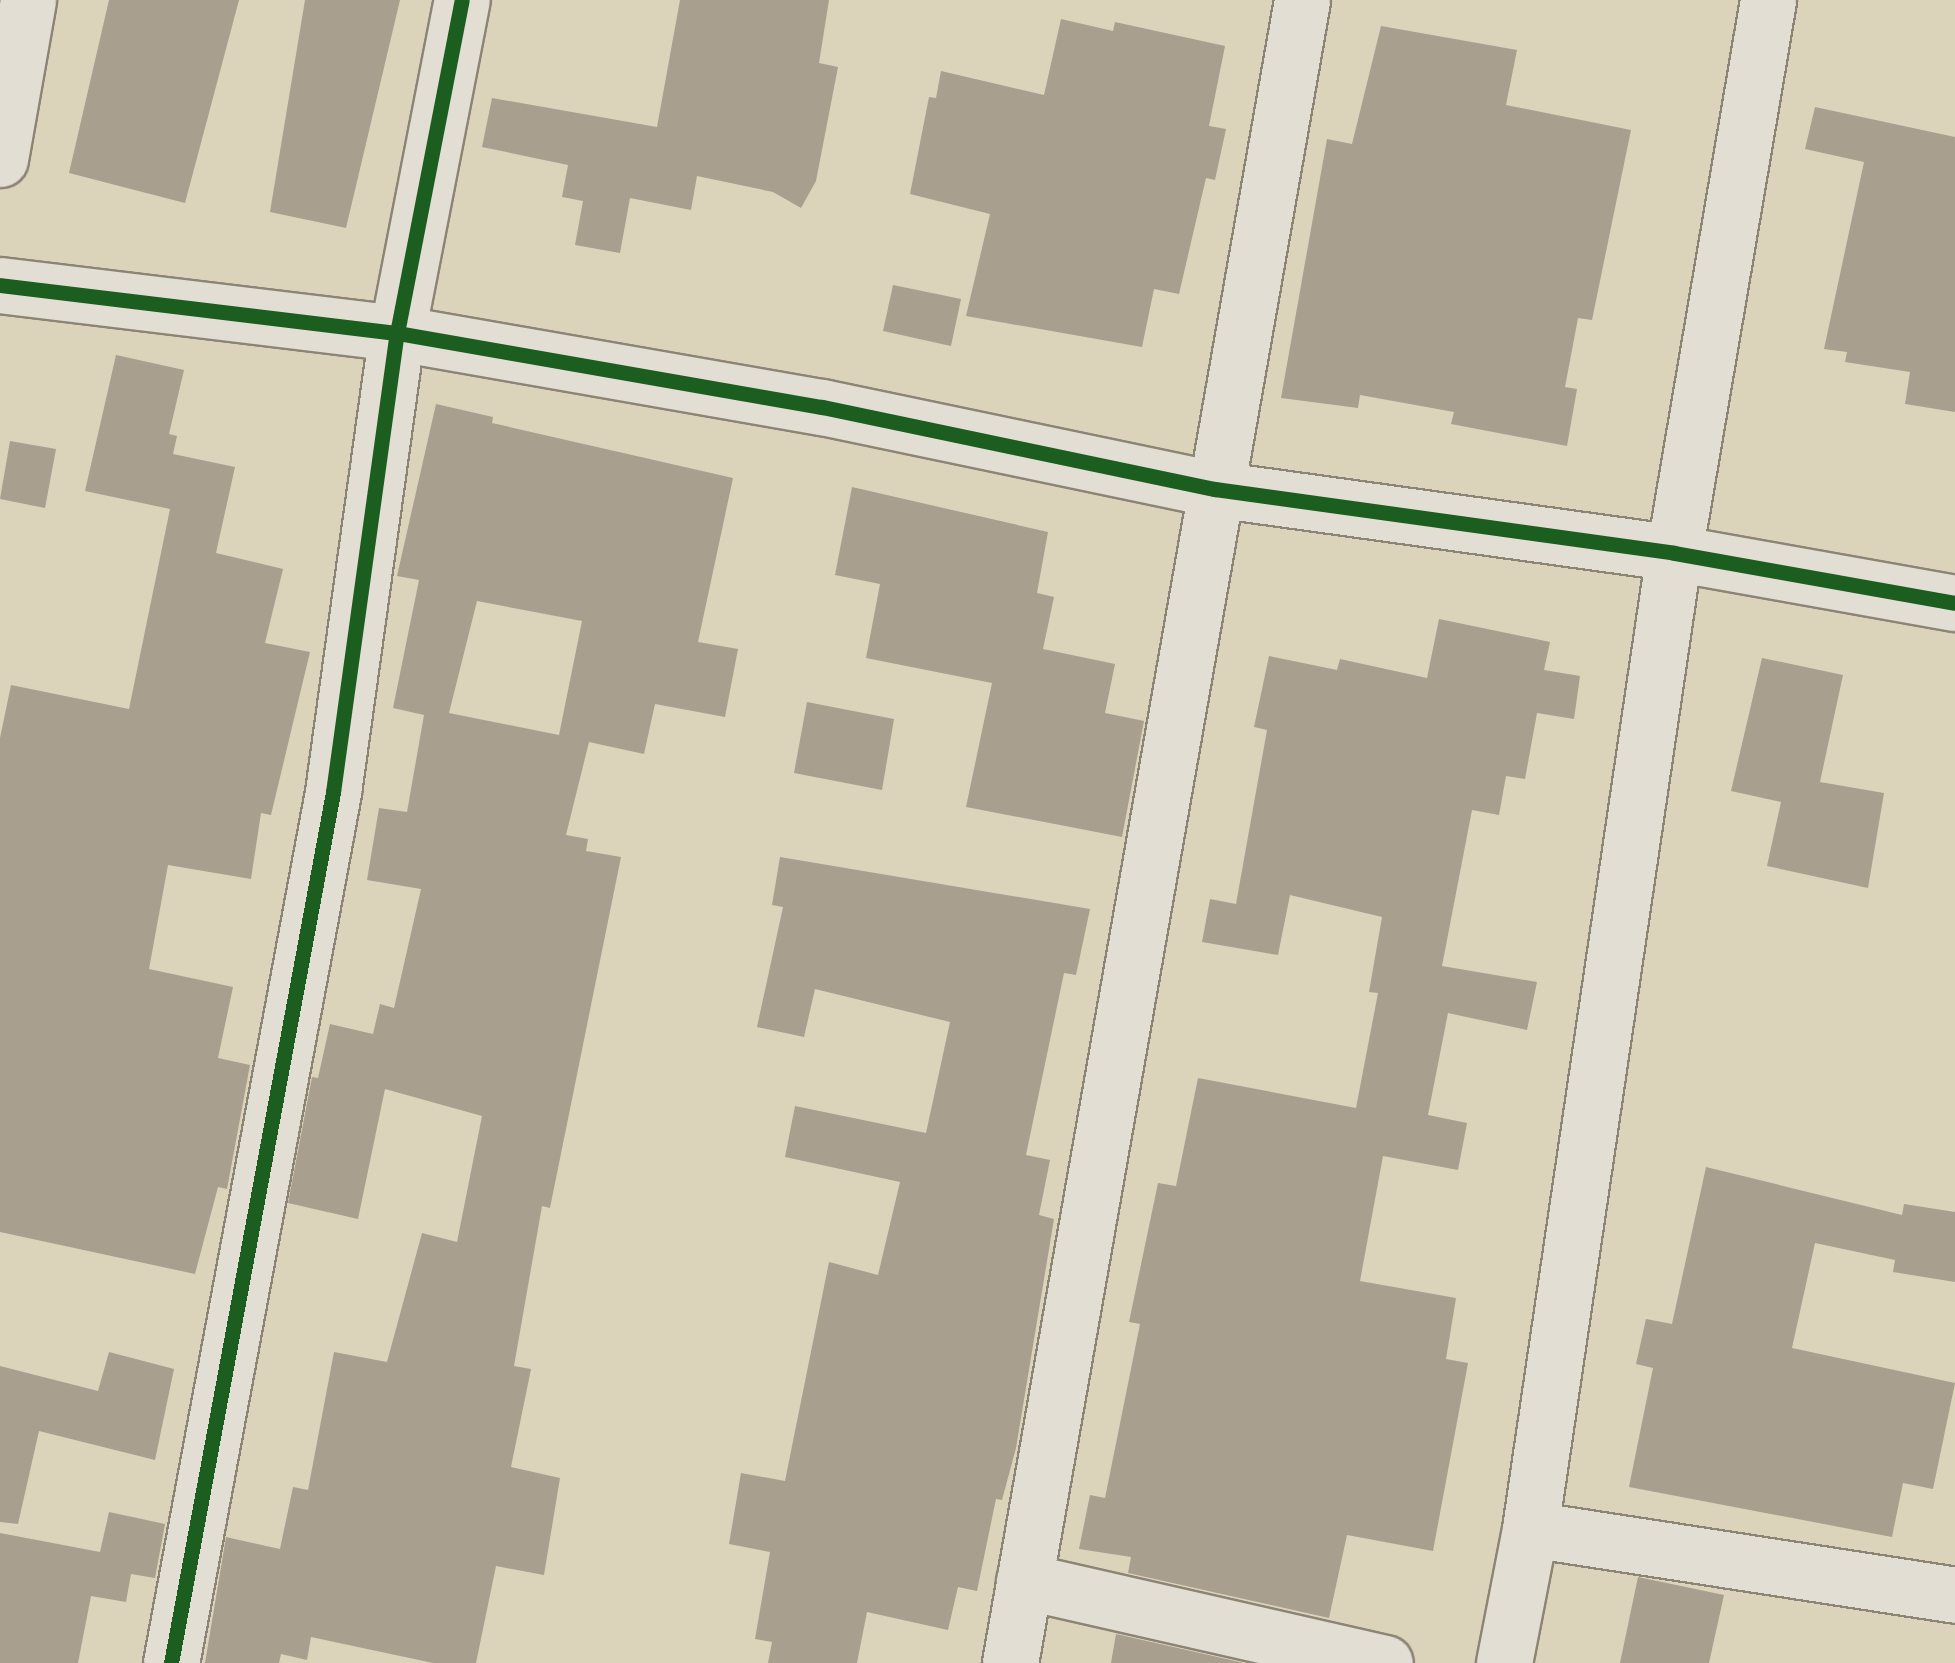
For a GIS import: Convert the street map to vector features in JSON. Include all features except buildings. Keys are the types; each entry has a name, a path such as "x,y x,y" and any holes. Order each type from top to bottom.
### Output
{"street":[{"path":"0,160 28,0"},
{"path":"171,1663 333,792 397,334 462,0"},
{"path":"1010,1663 1302,0"},
{"path":"1504,1663 1530,1529 1674,552 1768,0"},
{"path":"0,285 397,334 822,408 1215,489 1674,552 1955,603"},
{"path":"1530,1529 1955,1596"},
{"path":"1024,1581 1384,1663"}],"cycle path":[{"path":"171,1663 333,792 397,333 462,0"},
{"path":"0,285 397,333 822,407 1215,489 1674,553 1955,603"}]}
